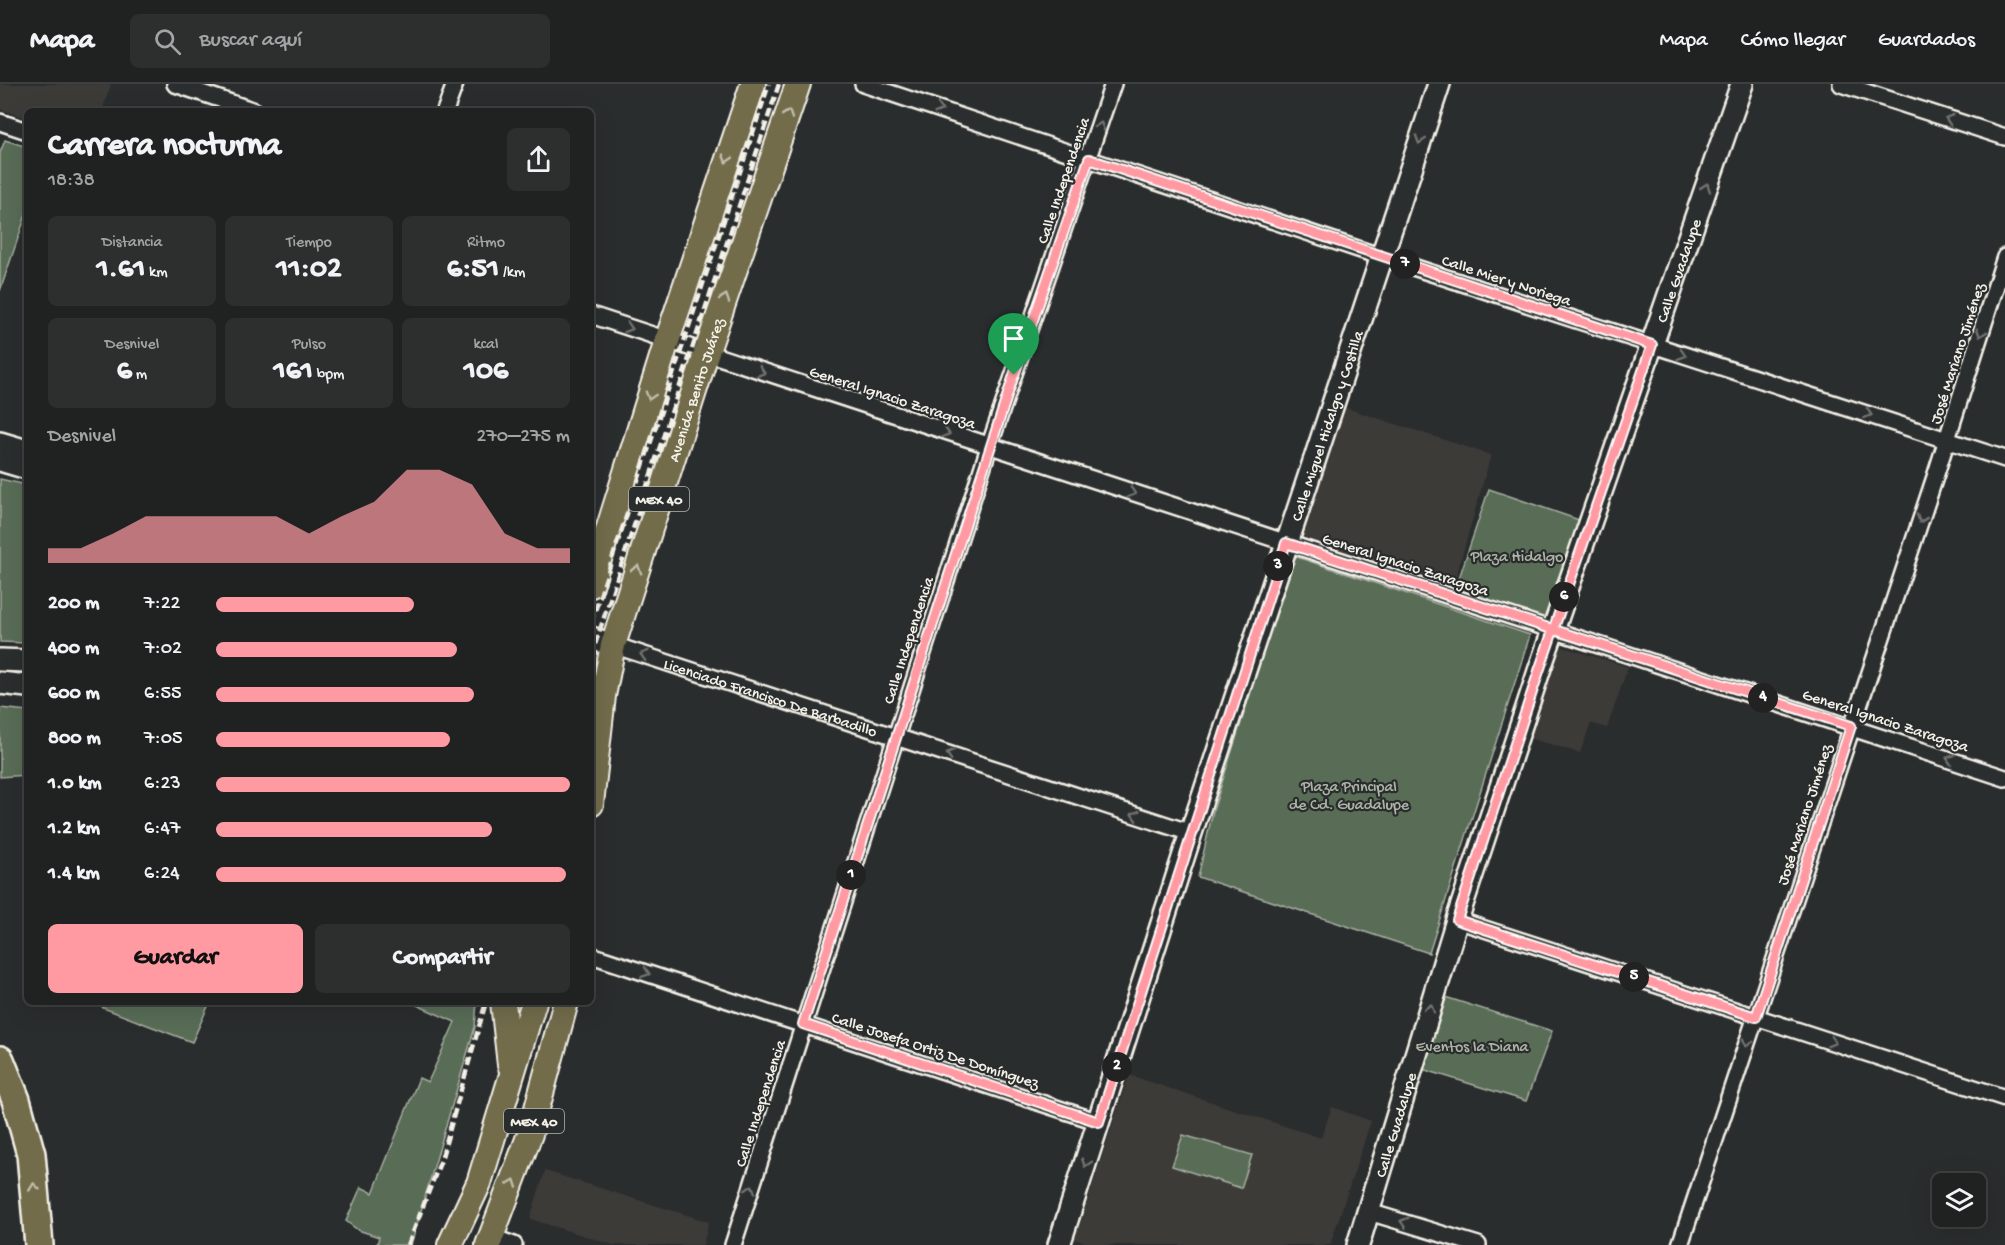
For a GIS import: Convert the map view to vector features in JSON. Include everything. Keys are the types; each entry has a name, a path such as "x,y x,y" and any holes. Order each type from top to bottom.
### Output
{"highway":[{"path":"0,1060 16,1100 31,1154 39,1245"}],"main road":[{"name":"MEX 40","path":"594,575 668,340 753,84"},
{"name":"Avenida Benito Juárez","path":"594,777 603,696 602,642 798,84"},
{"path":"503,1005 512,1079"},
{"name":"MEX 40","path":"450,1245 479,1182 533,1005"},
{"name":"MEX 40","path":"498,1242 565,1005"}],"street":[{"path":"174,84 246,108"},
{"path":"446,108 454,84"},
{"name":"Calle Mier y Noriega","path":"863,84 1652,345 2005,459"},
{"name":"Calle Independencia","path":"733,1245 989,447 1113,84"},
{"name":"Calle Miguel Hidalgo y Costilla","path":"1059,1245 1191,833 1439,84"},
{"name":"Calle Guadalupe","path":"1358,1245 1457,920 1553,630 1742,84"},
{"path":"1841,84 2005,137"},
{"path":"0,122 24,130"},
{"name":"José Mariano Jiménez","path":"1680,1245 1947,440 2005,257"},
{"name":"General Ignacio Zaragoza","path":"594,316 2005,778"},
{"path":"0,443 24,450"},
{"path":"0,460 24,467"},
{"name":"Licenciado Francisco De Barbadillo","path":"602,642 1191,833"},
{"path":"0,660 24,662"},
{"path":"0,683 24,686"},
{"path":"1457,920 2005,1098"},
{"name":"Calle Josefa Ortiz De Domínguez","path":"594,956 1099,1122"},
{"path":"1369,1212 1478,1245"}],"shaded area":[{"path":"0,84 111,84 103,108 24,108 24,117 0,109"},
{"path":"1340,406 1491,455 1453,587 1298,535"},
{"path":"1560,646 1628,667 1607,728 1591,723 1580,753 1529,738"},
{"path":"1129,1075 1321,1138 1332,1107 1371,1121 1330,1245 1093,1245 1075,1239"},
{"path":"545,1171 709,1222 703,1245 614,1245 530,1219"}],"green space":[{"path":"5,140 24,146 24,221 0,291 0,153"},
{"path":"0,479 24,484 24,643 0,642"},
{"name":"Plaza Hidalgo","path":"1489,489 1579,520 1546,620 1455,590"},
{"name":"Plaza Principal de Cd. Guadalupe","path":"1294,556 1530,635 1429,953 1198,877 1213,811"},
{"path":"0,708 24,711 24,775 0,777"},
{"name":"Eventos la Diana","path":"1442,996 1552,1031 1526,1101 1419,1068"},
{"path":"101,1005 209,1005 192,1042 103,1008"},
{"path":"417,1005 477,1005 475,1027 411,1245 379,1245 377,1244 379,1237 358,1230 346,1221 361,1187 373,1193 419,1078 428,1082 455,1022"},
{"path":"1183,1135 1252,1155 1241,1188 1172,1166"}],"railway":[{"path":"594,614 769,84"},
{"path":"594,648 779,84"},
{"path":"408,1245 441,1160 485,1005"}],"route":[{"path":"1014,375 803,1024 1099,1122 1286,543 1553,630 1851,726 1756,1017 1457,920 1490,825 1515,742 1553,630 1570,578 1652,345 1089,159 1014,375"}]}
